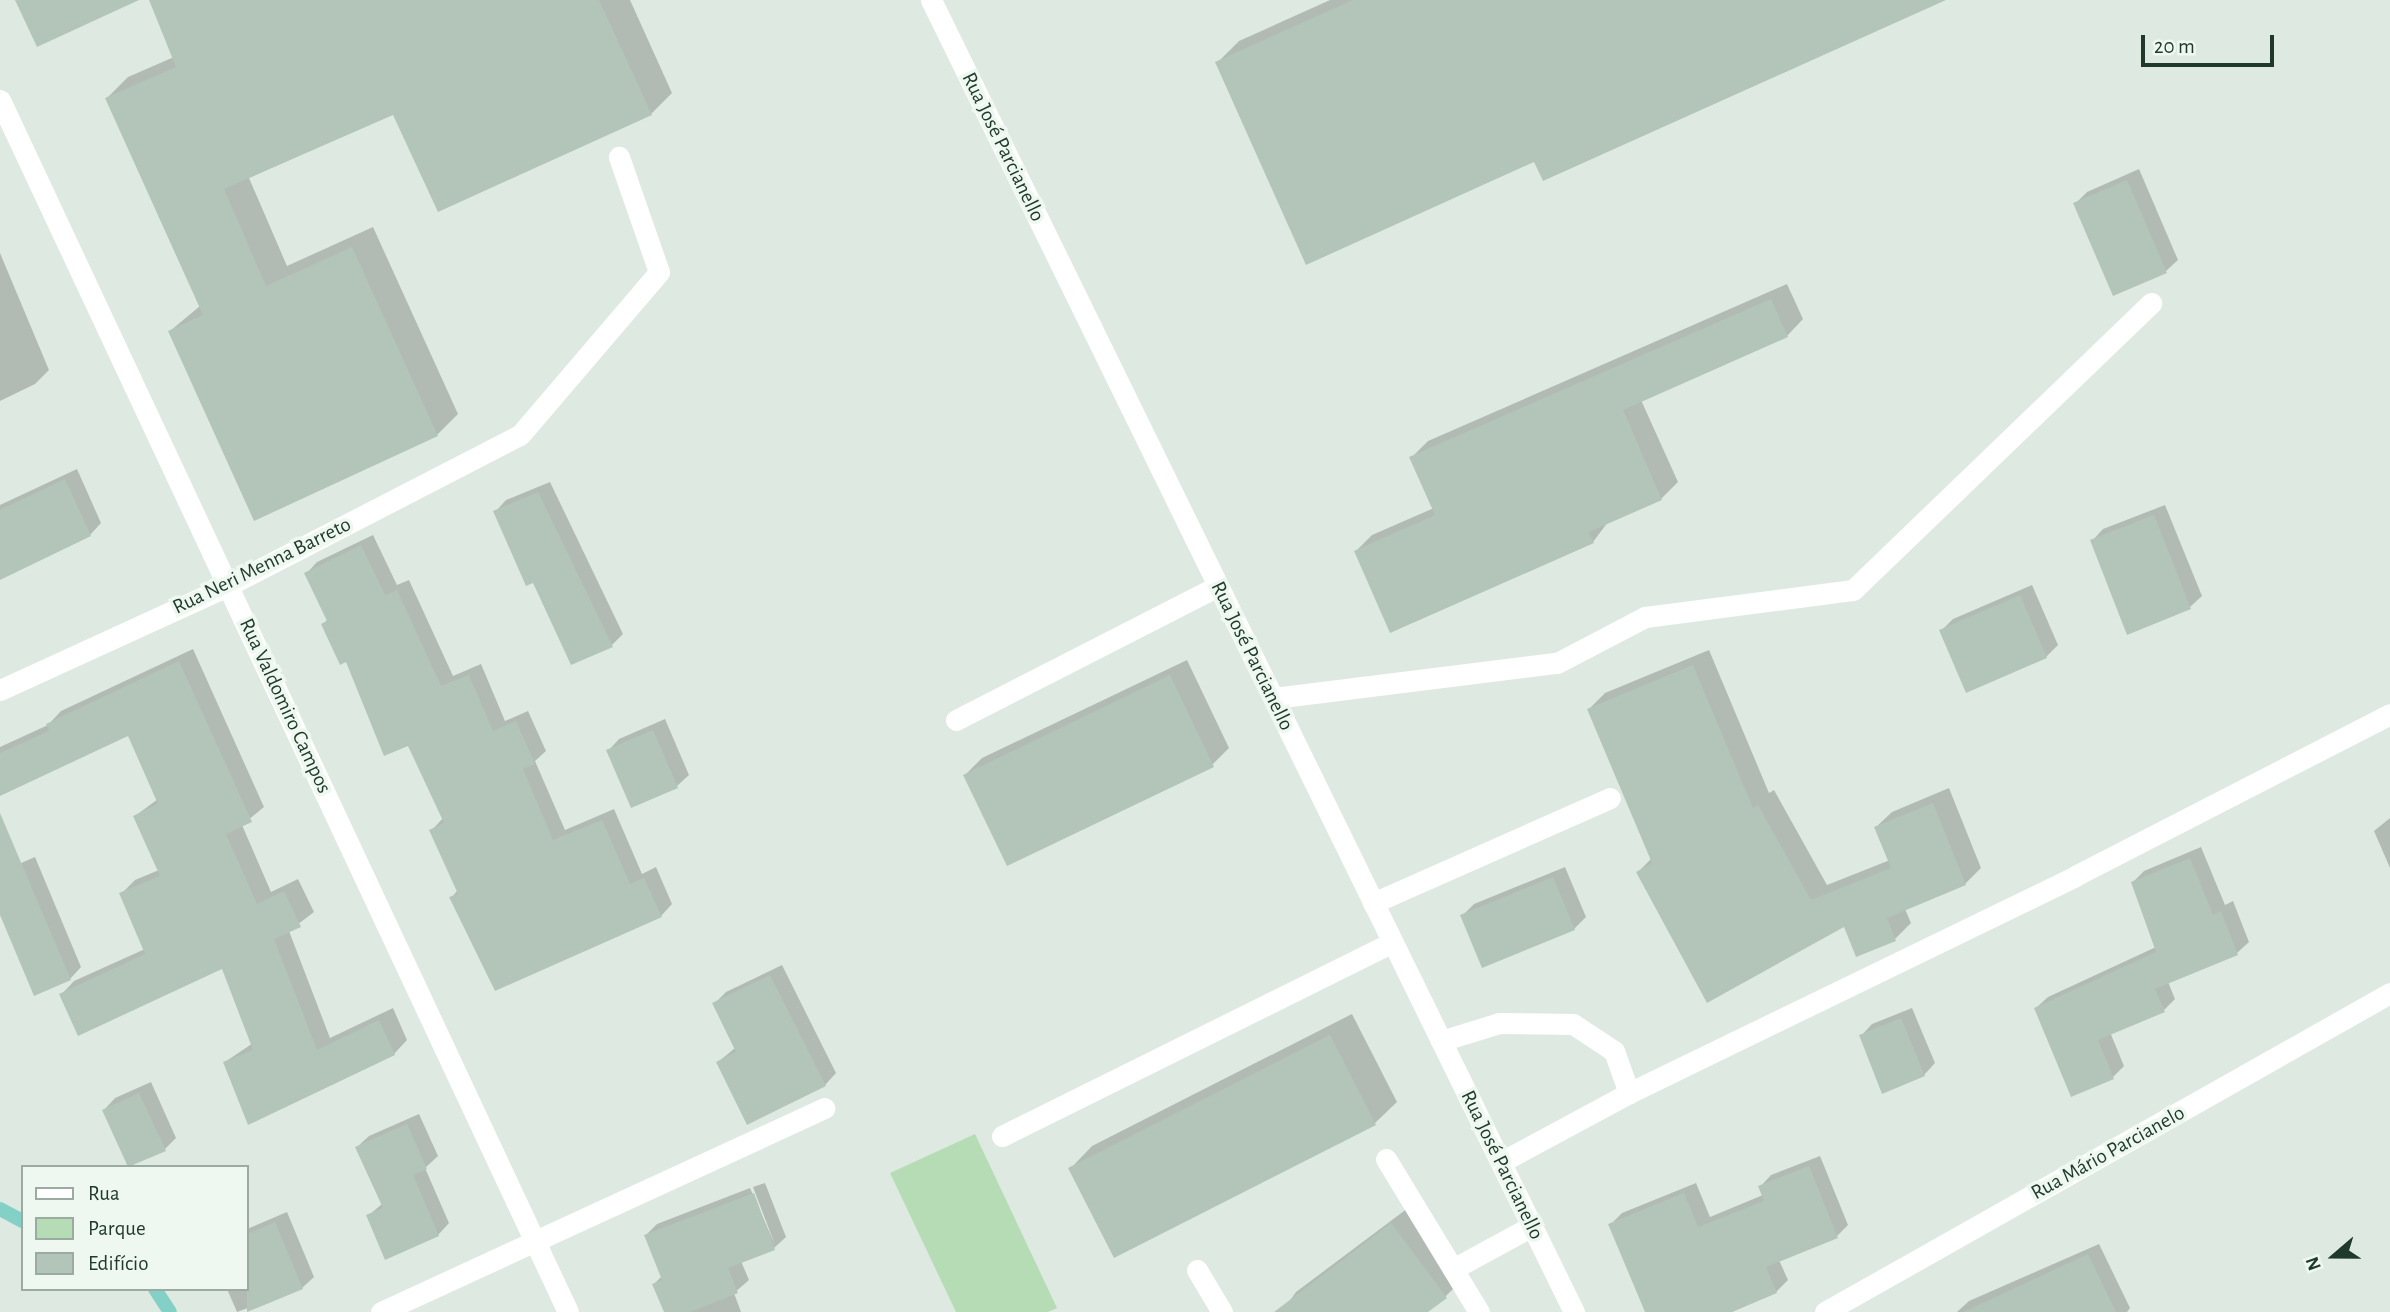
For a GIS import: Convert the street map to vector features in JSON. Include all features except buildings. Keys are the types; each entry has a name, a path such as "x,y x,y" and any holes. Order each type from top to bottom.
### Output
{"street":[{"name":"Rua José Parcianello","path":"931,0 1574,1312"},
{"name":"Rua Valdomiro Campos","path":"0,100 568,1312"},
{"name":"Rua Neri Menna Barreto","path":"0,691 229,585 520,435 659,272 619,157"},
{"path":"1273,698 1557,663 1645,617 1853,590 2151,303"},
{"path":"956,720 1218,586"},
{"path":"1501,1162 1629,1093 2074,876 2390,714"},
{"path":"1373,903 1610,798"},
{"path":"1002,1136 1393,942"},
{"name":"Rua Mário Parcianelo","path":"1825,1312 2390,993"},
{"path":"1441,1041 1499,1023 1573,1024 1614,1051 1629,1093"},
{"path":"381,1312 824,1108"},
{"path":"1385,1159 1479,1312"},
{"path":"1453,1269 1532,1226"},
{"path":"1197,1270 1222,1312"}],"green space":[{"path":"975,1134 1057,1308 1048,1312 956,1312 890,1173"}],"waterway":[{"path":"0,1209 21,1220"},
{"path":"156,1291 170,1312"}]}
